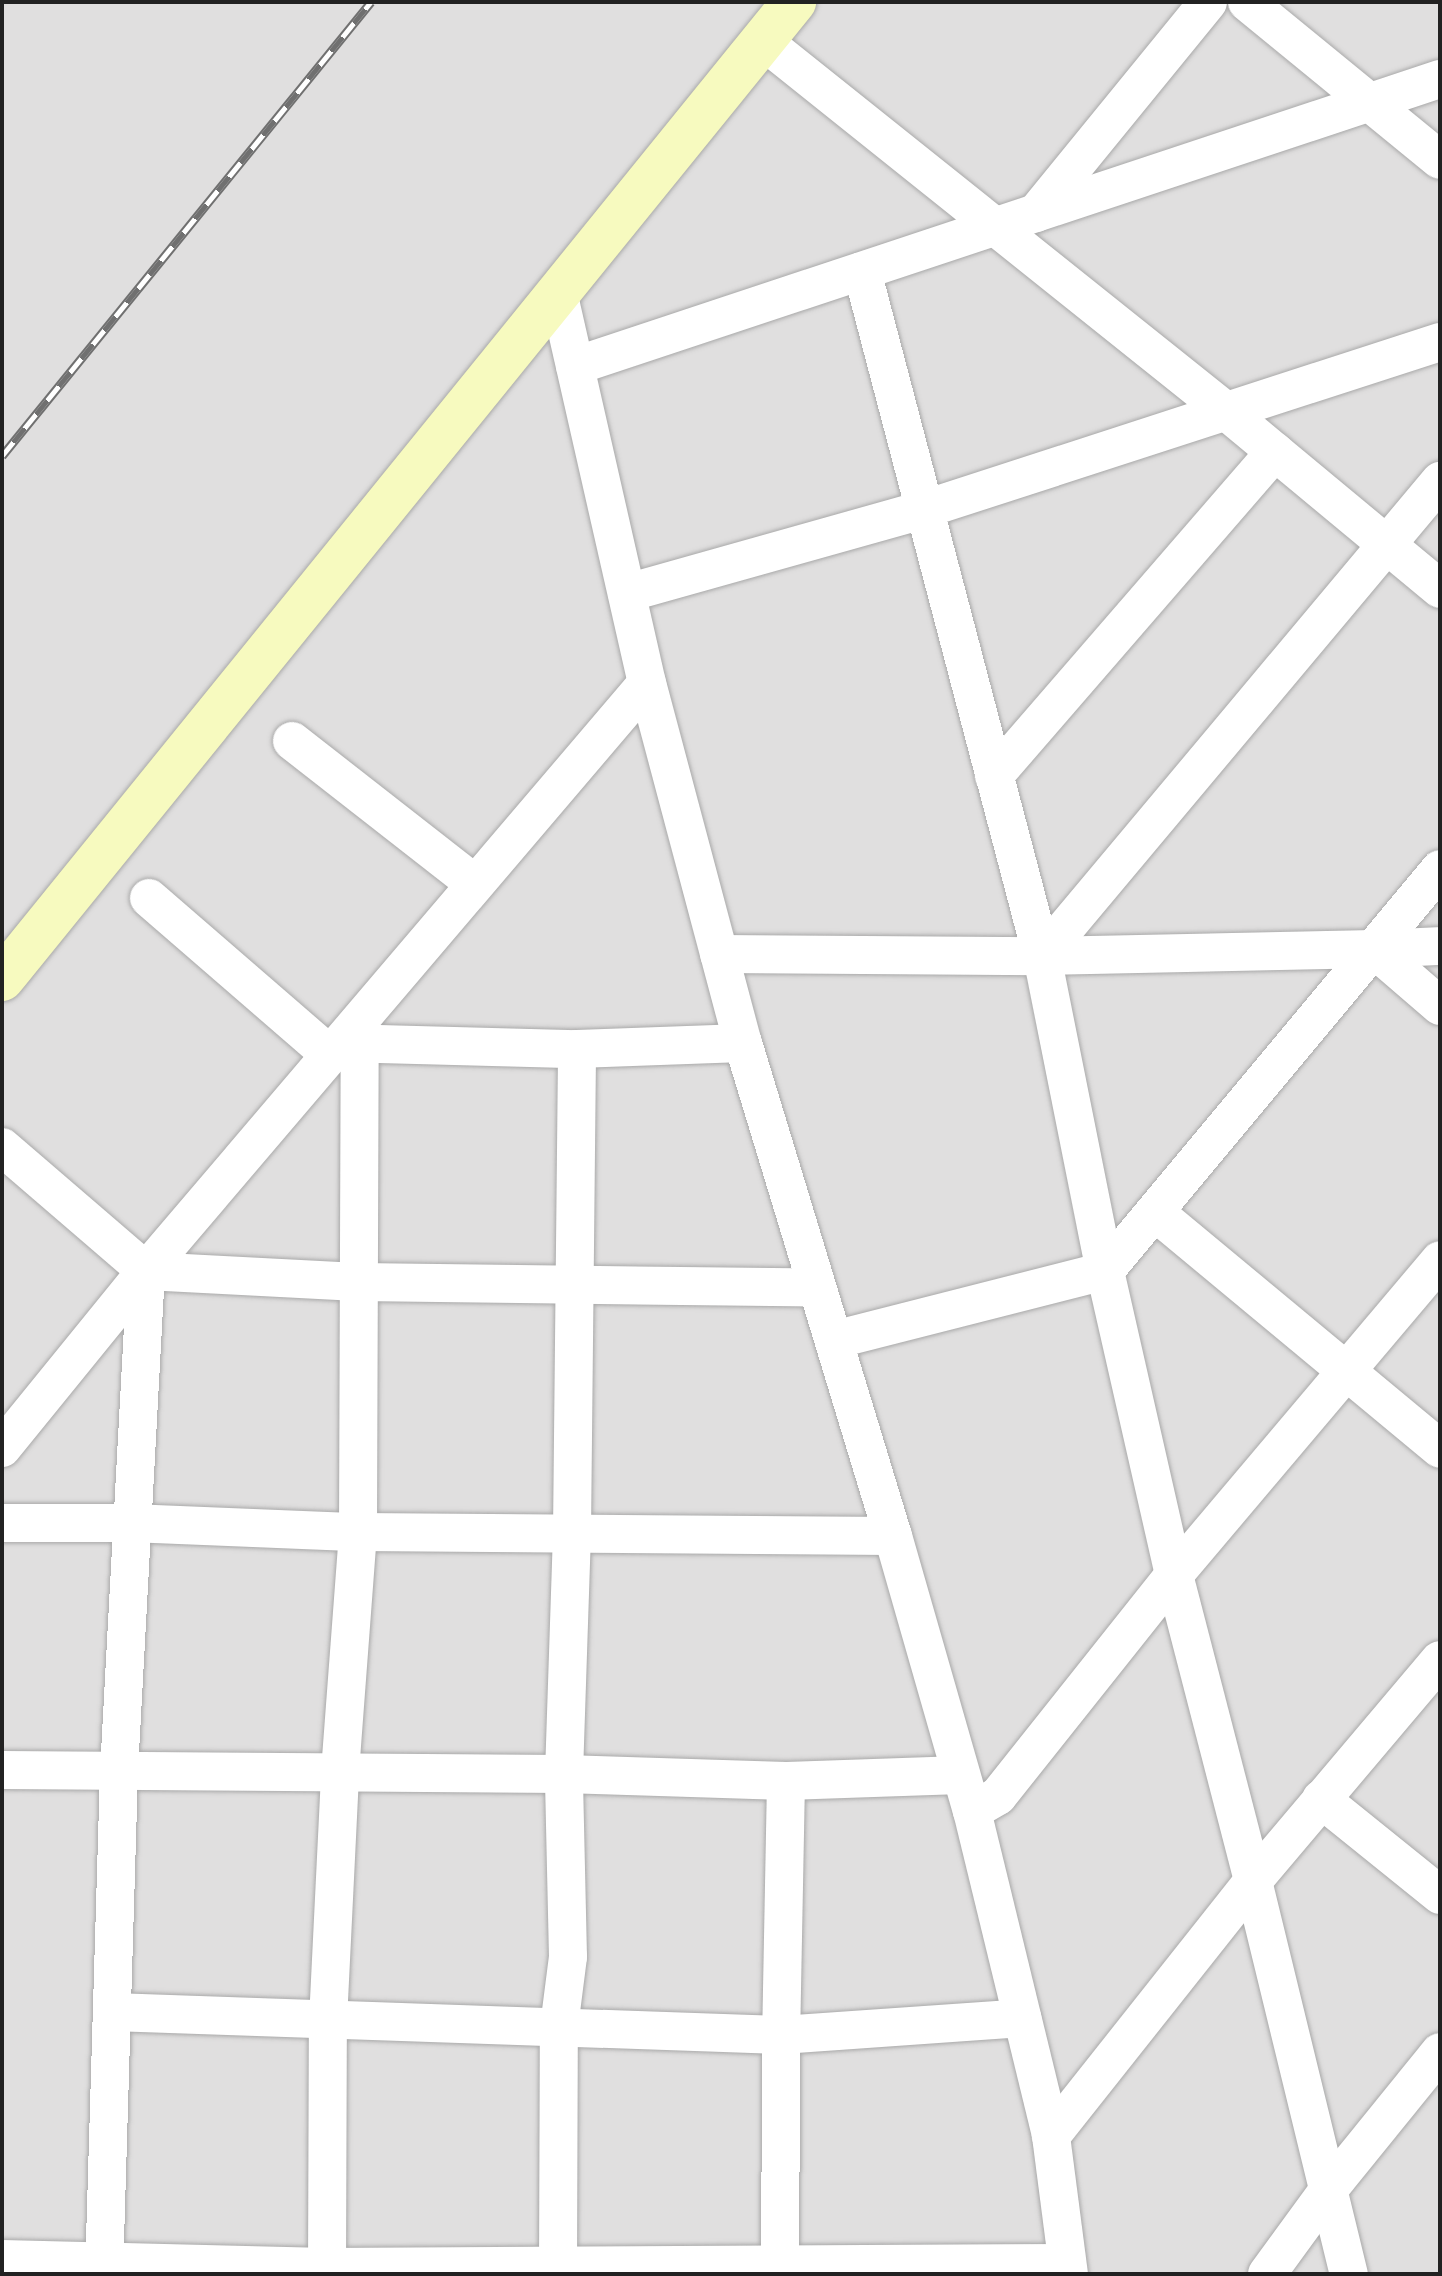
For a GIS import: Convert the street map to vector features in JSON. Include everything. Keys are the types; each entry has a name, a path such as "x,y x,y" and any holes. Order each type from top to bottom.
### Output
{"street":[{"path":"2,979 559,296 794,2"},
{"path":"1036,213 1208,2"},
{"path":"1247,2 1440,160"},
{"path":"763,41 1227,412 1440,589"},
{"path":"575,366 1440,79"},
{"path":"862,271 1042,956 1105,1271 1174,1575 1349,2274"},
{"path":"2,2259 104,2268 327,2271 1068,2268 1051,2136 966,1793 893,1536 743,1043 647,683 559,296"},
{"path":"627,593 924,507 1440,342"},
{"path":"994,776 1275,452"},
{"path":"1042,956 1440,481"},
{"path":"2,1448 146,1271 343,1047 475,884 647,683"},
{"path":"292,741 475,884"},
{"path":"834,1340 1105,1271 1440,869"},
{"path":"149,898 343,1047 577,1049 743,1043"},
{"path":"719,954 1042,956 1440,946"},
{"path":"1374,949 1440,1006"},
{"path":"327,2271 328,2021 340,1772 358,1532 358,1282 343,1047"},
{"path":"558,2270 559,2027 568,1957 564,1774 572,1532 577,1049"},
{"path":"2,1147 146,1271 358,1282 817,1288"},
{"path":"1156,1213 1440,1449"},
{"path":"2,1770 564,1774 786,1781 998,1796 1174,1575 1440,1260"},
{"path":"104,2268 119,1771 146,1271"},
{"path":"2,1523 130,1523 358,1532 893,1536"},
{"path":"1051,2136 1253,1881 1440,1660"},
{"path":"780,2270 786,1781"},
{"path":"1321,1799 1440,1895"},
{"path":"112,2012 781,2035 1022,2018"},
{"path":"1267,2274 1329,2189 1440,2052"}],"shaded area":[{"path":"2,2 1440,2 1440,2274 2,2274"}],"railway":[{"path":"2,456 371,2"}]}
